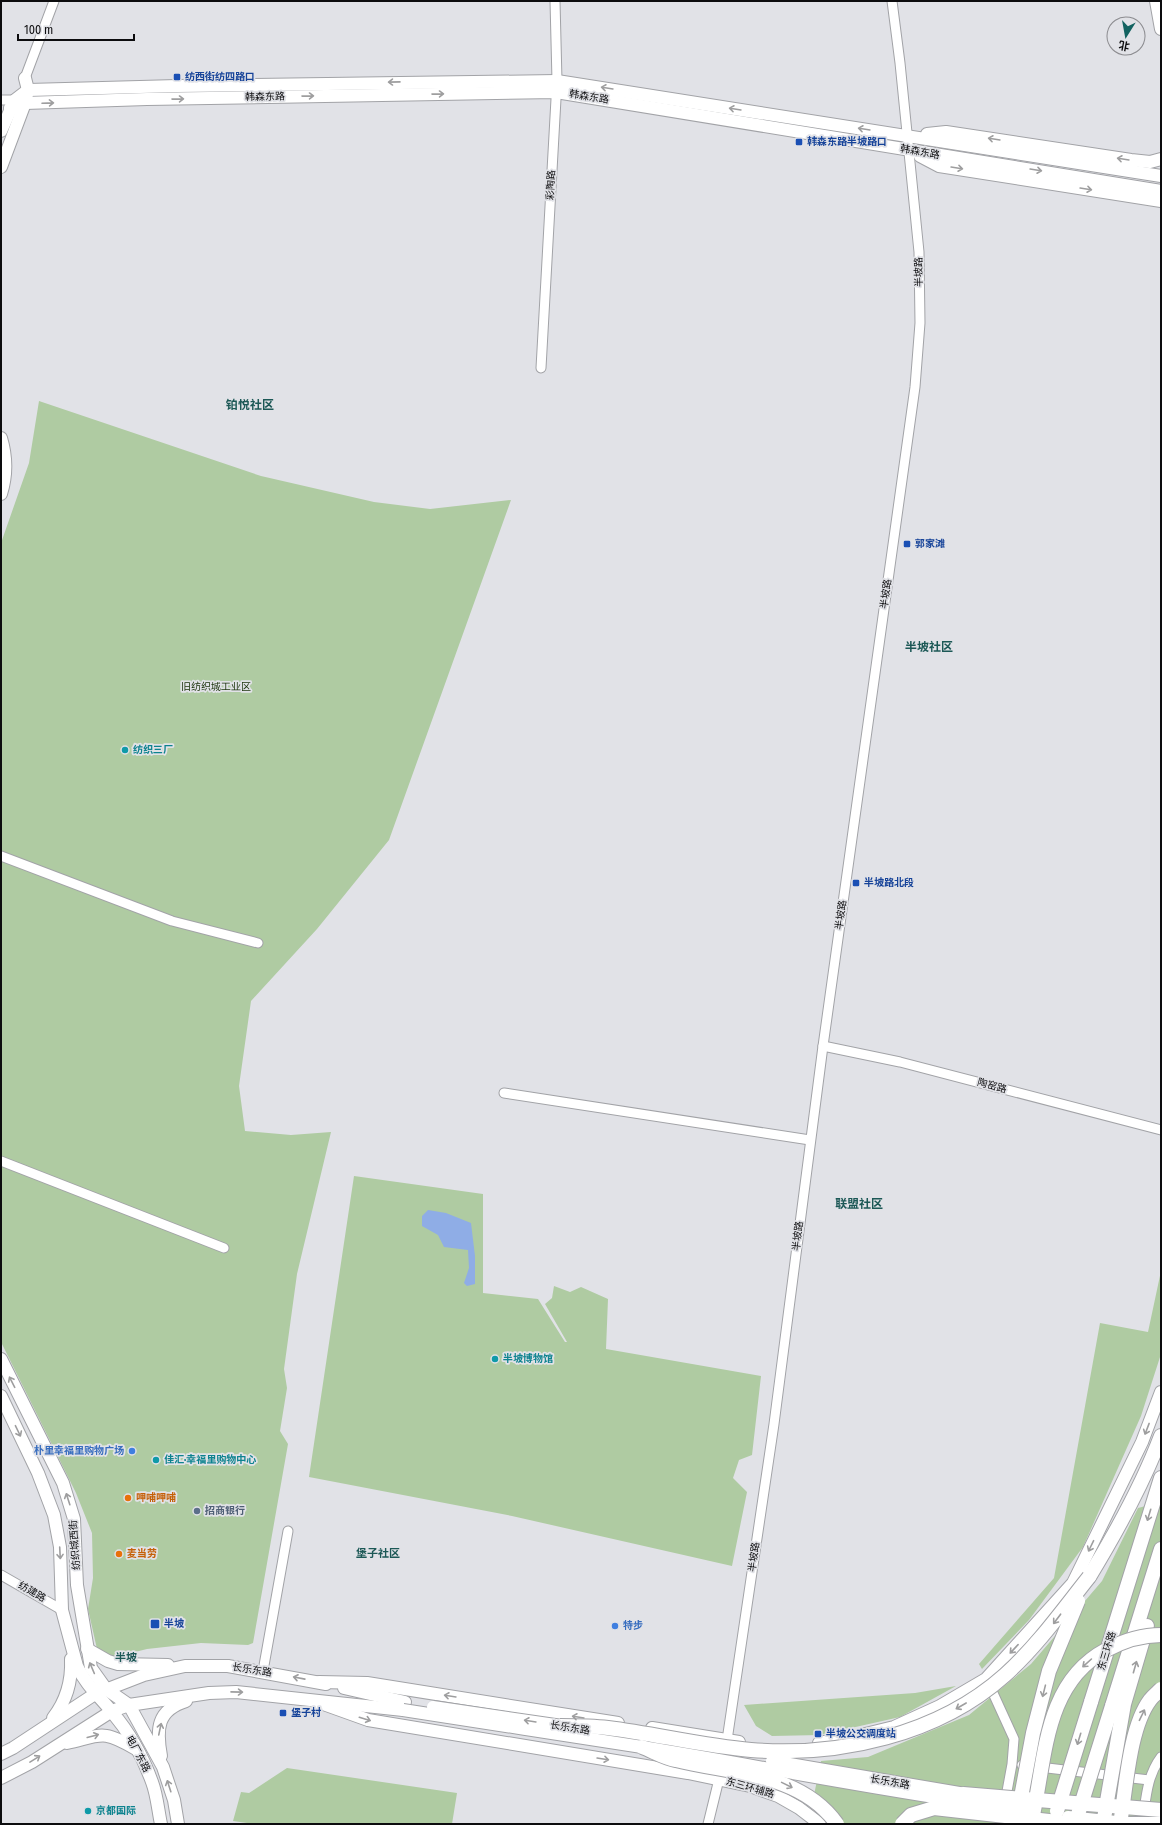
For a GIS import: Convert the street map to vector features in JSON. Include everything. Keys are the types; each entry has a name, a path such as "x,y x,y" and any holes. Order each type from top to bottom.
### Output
{"highway":[{"path":"560,1726 606,1727 751,1750 800,1751 860,1745 903,1732 944,1715 977,1697 1004,1676 1042,1638 1089,1577 1121,1525 1150,1464 1161,1436"},
{"name":"东三环路","path":"1053,1824 1161,1478"},
{"name":"东三环路","path":"1076,1824 1118,1705 1161,1549"},
{"path":"1016,1824 1034,1733 1049,1671 1065,1629 1089,1577"},
{"path":"1161,1579 1118,1705 1102,1824 1123,1823 1133,1746 1140,1720 1150,1700 1161,1690"},
{"path":"1031,1824 1047,1737 1056,1706 1067,1686 1080,1669 1094,1656 1120,1642 1140,1637 1161,1635"},
{"path":"642,1747 674,1760 780,1782 804,1794 831,1816 837,1824"},
{"path":"963,1794 1161,1810"},
{"path":"902,1824 911,1815 934,1808 1076,1824"}],"main road":[{"path":"1156,1 1161,29"},
{"name":"韩森东路","path":"27,84 556,86 944,141 1161,176"},
{"path":"1,131 11,104 27,84"},
{"name":"韩森东路","path":"11,104 556,86 942,156 1161,191"},
{"path":"1,167 11,104"},
{"path":"907,136 946,132 1130,160 1150,162 1161,159"},
{"path":"908,150 939,166 1161,201"},
{"path":"1,438 6,462 6,475 1,494"},
{"name":"纺织城西街","path":"1,1359 63,1483 70,1502 74,1519 78,1585 87,1649 91,1668 101,1692"},
{"path":"319,1682 367,1684 757,1744 791,1745 830,1741 894,1727 934,1709 986,1679 1073,1583 1142,1442 1161,1392"},
{"name":"纺织城西街","path":"1,1396 38,1473 54,1515 60,1547 62,1610 69,1641 81,1674 101,1692 129,1705"},
{"path":"42,1729 62,1705 70,1685 72,1674 69,1641"},
{"path":"87,1649 108,1661 118,1664 185,1666"},
{"name":"长乐东路","path":"1,1754 101,1692 144,1675 185,1666 228,1666 319,1682 404,1706 503,1727 642,1747 957,1802 1087,1820 1123,1823 1161,1823"},
{"name":"电厂东路","path":"101,1692 138,1751 152,1782 161,1824"},
{"path":"163,1767 158,1738 159,1726 164,1714 176,1705 209,1693"},
{"name":"长乐东路","path":"1,1778 32,1762 112,1711 129,1705 209,1693 258,1693 315,1701 404,1706 560,1726 963,1794 1089,1810 1161,1814"},
{"name":"东三环辅路","path":"315,1701 368,1720 719,1779 750,1786 778,1796 799,1808 820,1824"},
{"name":"电厂东路","path":"129,1705 163,1767 174,1800 178,1824"},
{"path":"56,1746 102,1734 122,1741 138,1751"}],"street":[{"path":"27,84 54,1"},
{"name":"彩陶路","path":"541,368 556,86 555,1"},
{"name":"半坡路","path":"708,1824 728,1740 774,1424 810,1140 915,387 920,323 919,252 892,1"},
{"path":"1,856 172,921 223,936 258,943"},
{"name":"陶窑路","path":"823,1046 900,1062 1161,1130"},
{"path":"504,1093 810,1140"},
{"path":"1,1161 224,1248"},
{"path":"263,1671 288,1532"},
{"name":"纺建路","path":"1,1575 62,1610"},
{"path":"986,1679 1014,1739 1012,1764 1001,1824"},
{"path":"1142,1824 1149,1780 1155,1765 1161,1757"},
{"path":"1012,1764 1149,1780"}],"green space":[{"name":"旧纺织城工业区","path":"39,401 261,476 374,502 430,509 511,500 389,840 317,929 251,1001 239,1086 245,1131 291,1135 331,1132 297,1274 284,1369 287,1388 280,1431 288,1444 253,1643 248,1645 201,1643 147,1649 119,1656 111,1656 97,1649 88,1609 93,1578 92,1533 76,1493 1,1342 1,543 29,463"},
{"name":"半坡博物馆","path":"354,1176 483,1194 483,1293 538,1299 565,1342 567,1342 545,1304 552,1298 554,1286 570,1292 581,1287 608,1299 606,1349 761,1376 752,1455 739,1460 733,1478 747,1492 732,1566 512,1516 309,1477"},
{"path":"1161,1271 1161,1354 1141,1416 1083,1547 1029,1620 982,1669 979,1664 1054,1578 1100,1323 1148,1332"},
{"path":"1161,1502 1161,1824 841,1824 814,1795 821,1761 868,1757 969,1715 1031,1664 1102,1581 1138,1508"},
{"path":"956,1686 900,1717 820,1735 772,1736 756,1726 744,1705 915,1693"},
{"path":"287,1768 457,1793 452,1824 254,1824 233,1821 241,1792 249,1793"}],"water":[{"path":"428,1210 446,1213 471,1223 475,1256 475,1284 467,1286 464,1283 469,1268 468,1250 444,1247 438,1235 422,1226 422,1216"}],"place":[{"name":"纺西街纺四路口","path":"177,77"},
{"name":"韩森东路半坡路口","path":"799,142"},
{"name":"郭家滩","path":"907,544"},
{"name":"纺织三厂","path":"125,750"},
{"name":"半坡路北段","path":"856,883"},
{"name":"半坡博物馆","path":"495,1359"},
{"name":"朴里幸福里购物广场","path":"132,1451"},
{"name":"佳汇·幸福里购物中心","path":"156,1460"},
{"name":"呷哺呷哺","path":"128,1498"},
{"name":"招商银行","path":"197,1511"},
{"name":"麦当劳","path":"119,1554"},
{"name":"半坡","path":"155,1624"},
{"name":"特步","path":"615,1626"},
{"name":"堡子村","path":"283,1713"},
{"name":"半坡公交调度站","path":"818,1734"},
{"name":"京都国际","path":"88,1811"}],"district":[{"name":"铂悦社区","path":"250,405"},
{"name":"半坡社区","path":"929,647"},
{"name":"联盟社区","path":"859,1204"},
{"name":"堡子社区","path":"378,1553"},
{"name":"半坡","path":"126,1657"}]}
